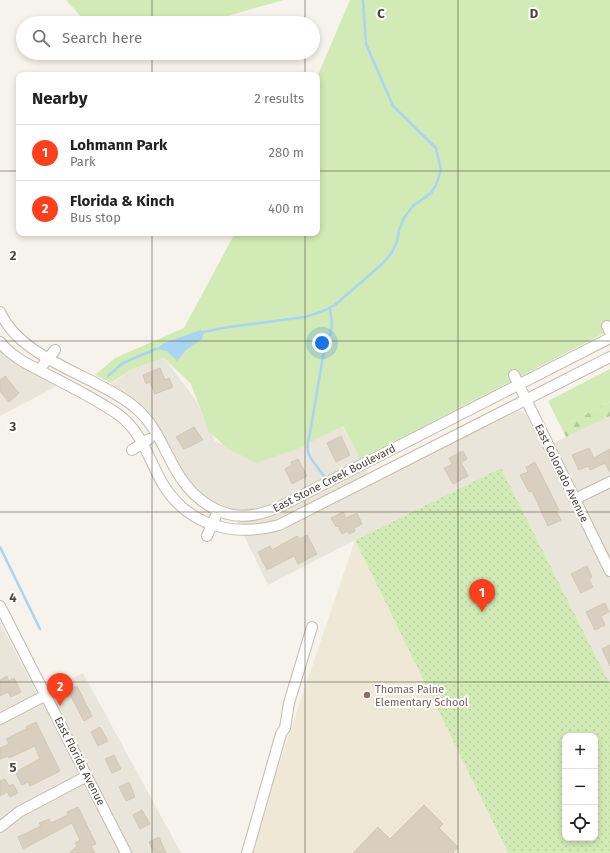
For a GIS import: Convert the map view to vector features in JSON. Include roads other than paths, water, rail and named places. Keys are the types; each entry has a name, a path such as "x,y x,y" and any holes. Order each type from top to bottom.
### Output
{"street":[{"name":"East Stone Creek Boulevard","path":"0,312 10,329 17,337 52,354 133,405 150,424 185,486 202,502 218,511 240,516 263,514 610,338"},
{"name":"East Stone Creek Boulevard","path":"0,342 10,352 39,370 118,414 132,428 143,443 164,486 171,495 193,515 212,525 235,530 263,529 279,524 610,357"},
{"path":"39,370 52,354"},
{"name":"East Colorado Avenue","path":"514,375 610,571"},
{"path":"132,450 156,435"},
{"path":"575,499 610,482"},
{"path":"316,488 323,502"},
{"path":"207,536 218,511"},
{"name":"East Florida Avenue","path":"0,606 126,853"},
{"path":"247,853 281,734 285,728 289,703 312,627"},
{"path":"0,719 46,695"},
{"path":"0,827 19,812 87,776"}],"water":[{"path":"201,330 204,332 202,339 186,350 177,361 167,351 156,349 164,343"}],"waterway":[{"path":"204,332 222,328 305,317 321,312 335,305 381,265 391,254 397,242 399,230 404,218 413,206 431,193 436,185 441,170 436,148 393,106 366,44 363,0"},
{"path":"324,476 312,460 307,446 325,344 331,331 332,323 330,308"},
{"path":"108,376 123,363 156,349"},
{"path":"0,547 40,629"}],"place":[{"name":"Lohmann Park","path":"482,612"},
{"name":"Thomas Paine Elementary School","path":"367,695"},
{"name":"Florida & Kinch","path":"60,706"}]}
